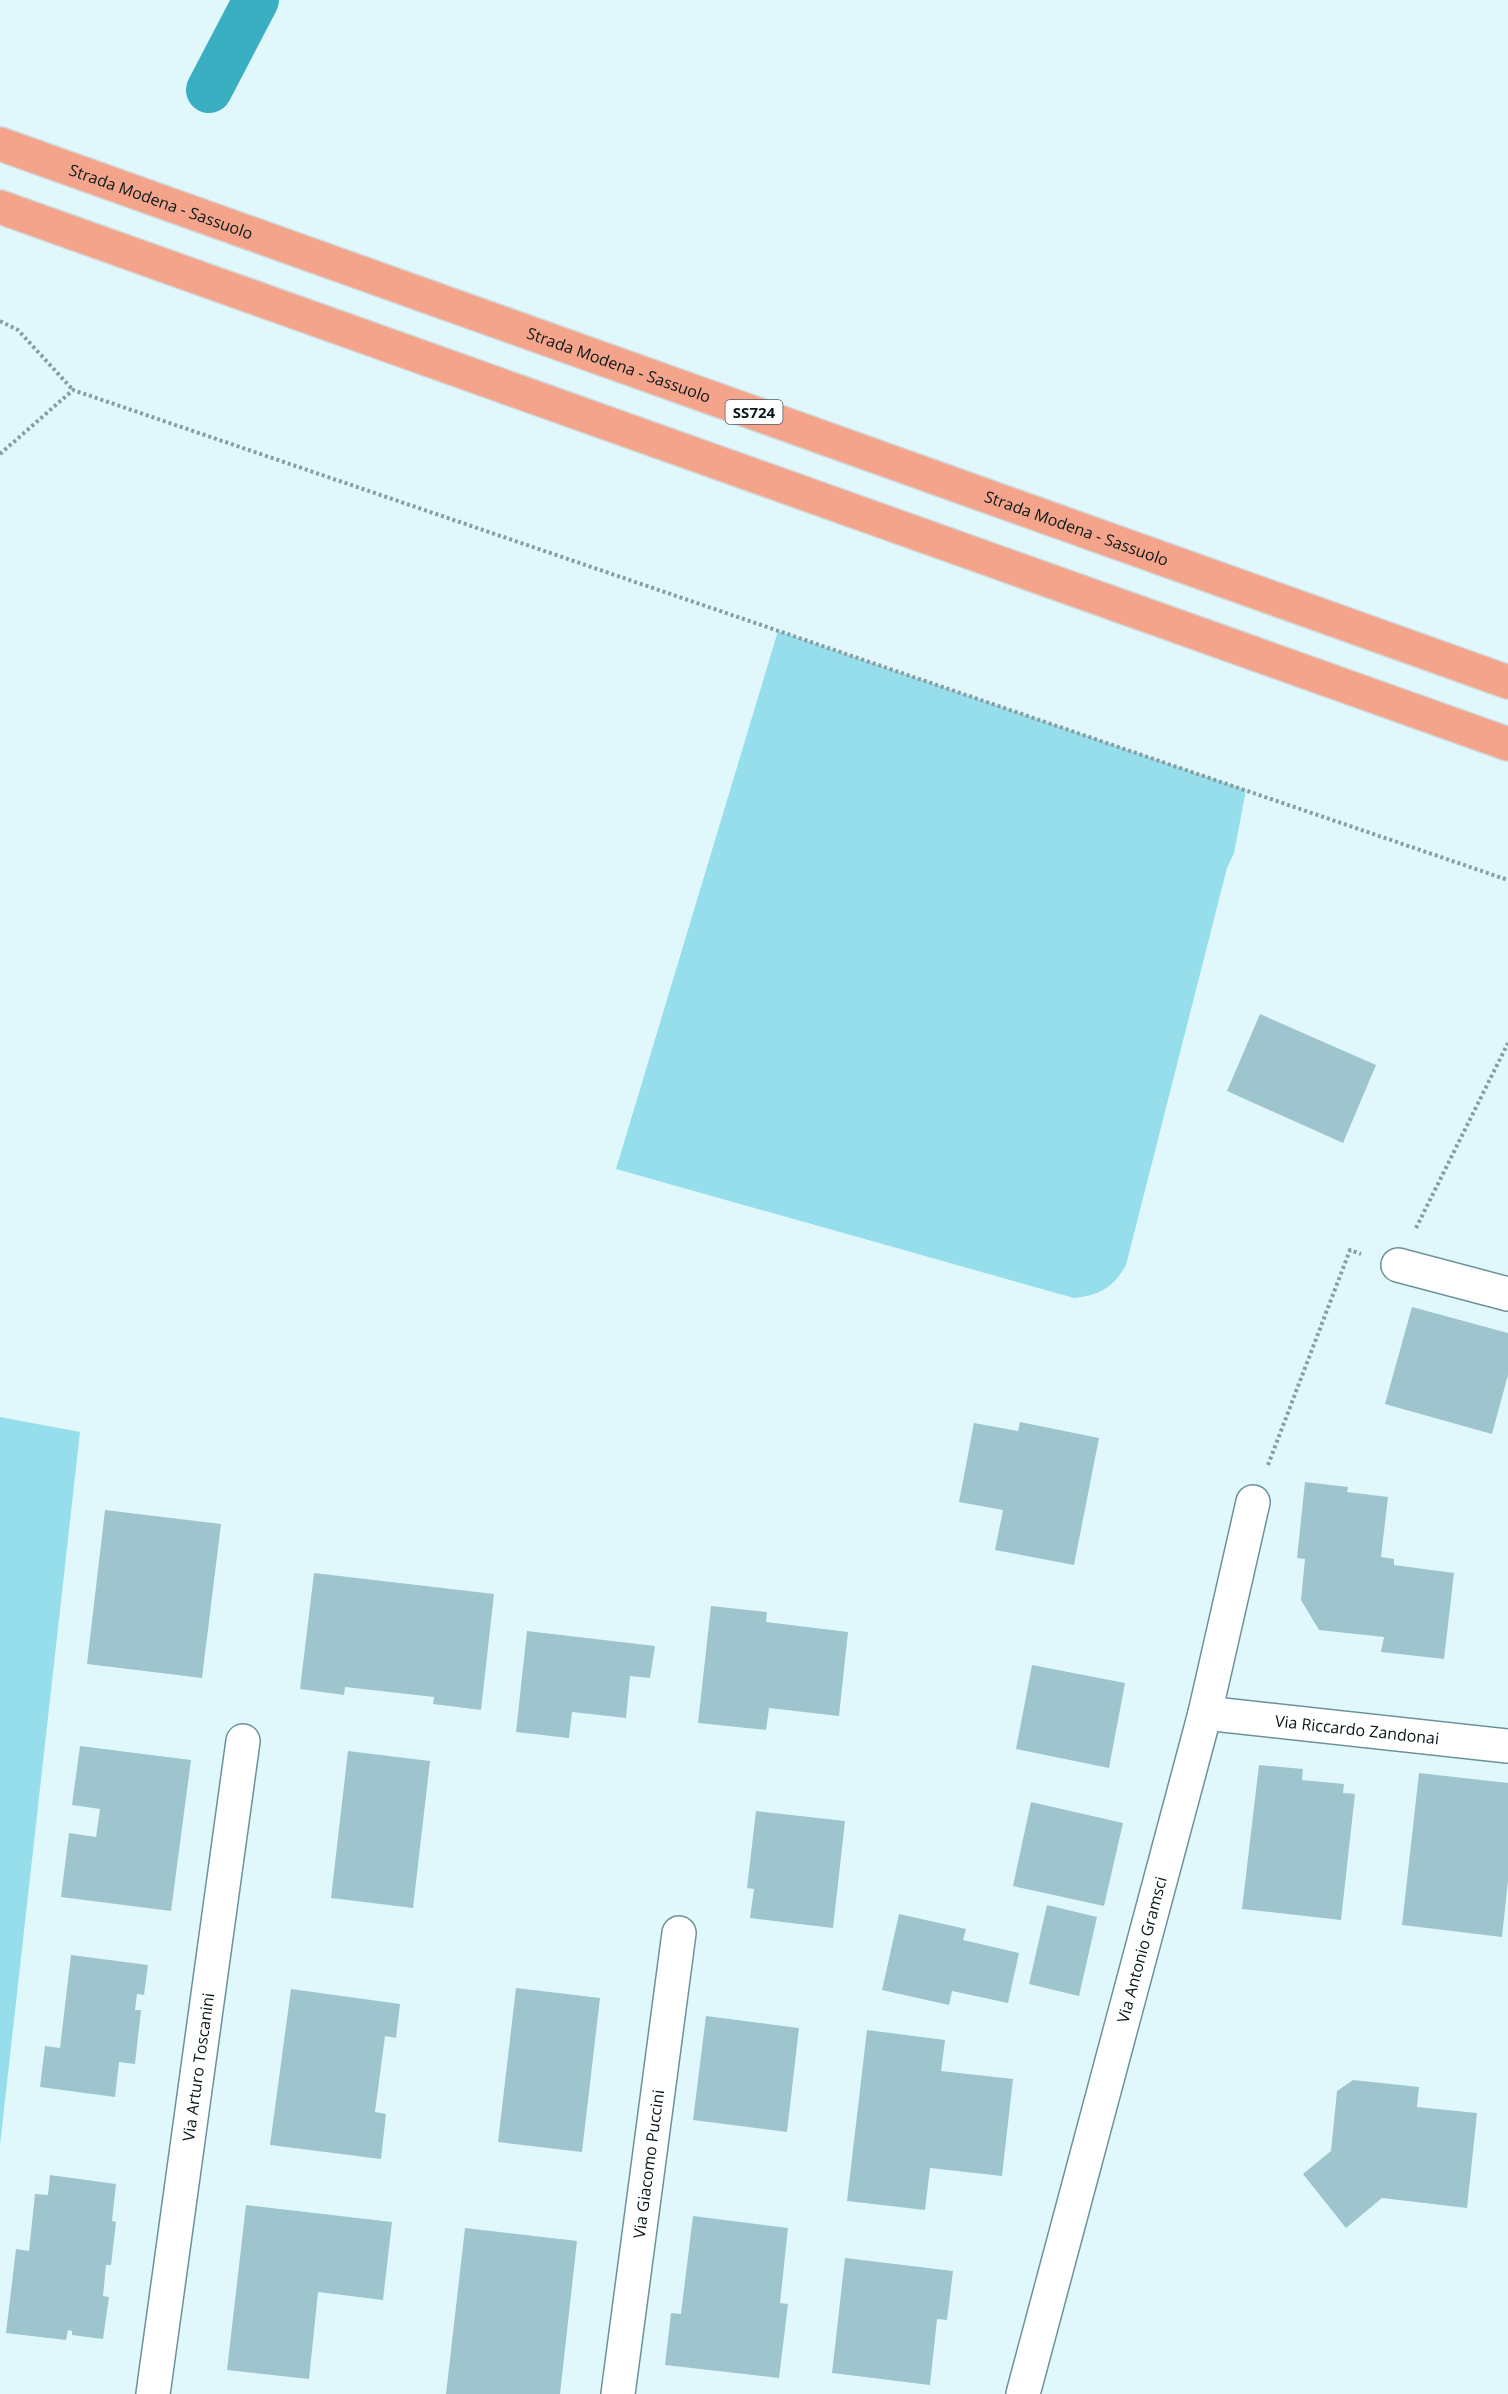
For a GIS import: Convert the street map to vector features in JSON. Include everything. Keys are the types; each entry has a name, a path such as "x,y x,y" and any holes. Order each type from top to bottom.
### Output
{"highway":[{"name":"Strada Modena - Sassuolo","path":"0,144 1508,682"},
{"path":"0,207 1508,744"}],"street":[{"path":"1398,1265 1508,1294"},
{"name":"Via Antonio Gramsci","path":"1023,2394 1205,1713 1253,1502"},
{"name":"Via Riccardo Zandonai","path":"1205,1713 1508,1746"},
{"name":"Via Arturo Toscanini","path":"153,2394 243,1741"},
{"name":"Via Giacomo Puccini","path":"618,2394 679,1933"}],"path":[{"path":"0,321 18,330 73,390 1508,880"},
{"path":"0,454 73,390"},
{"path":"1253,1502 1350,1250 1398,1265 1508,1043"}],"shaded area":[{"path":"778,631 1246,790 1234,853 1227,868 1126,1265 1111,1285 1105,1289 1091,1295 1074,1298 616,1169"},
{"path":"0,1417 80,1432 0,2145"}],"building":[{"path":"1260,1014 1376,1065 1343,1143 1227,1091"},
{"path":"1412,1307 1508,1333 1508,1375 1492,1434 1385,1404"},
{"path":"1020,1422 1099,1438 1074,1565 995,1550 1003,1510 959,1502 974,1423 1018,1431"},
{"path":"1305,1482 1348,1487 1347,1492 1388,1497 1381,1557 1394,1559 1394,1565 1454,1573 1444,1659 1381,1652 1384,1637 1319,1630 1301,1600 1305,1559 1297,1558"},
{"path":"105,1510 221,1524 202,1678 87,1664"},
{"path":"314,1573 494,1594 481,1710 433,1704 434,1697 345,1687 344,1695 300,1689"},
{"path":"711,1606 767,1612 766,1622 848,1632 839,1716 769,1708 766,1730 698,1723"},
{"path":"527,1631 655,1646 650,1678 630,1676 626,1718 572,1712 569,1738 516,1732"},
{"path":"1032,1665 1125,1683 1109,1768 1016,1749"},
{"path":"80,1746 191,1760 171,1911 61,1897 69,1833 96,1837 100,1809 72,1805"},
{"path":"348,1751 430,1761 413,1908 331,1898"},
{"path":"1259,1765 1303,1769 1302,1780 1344,1784 1343,1793 1355,1794 1341,1920 1242,1909"},
{"path":"1419,1773 1508,1783 1508,1880 1502,1937 1402,1925"},
{"path":"1031,1802 1123,1823 1104,1906 1013,1886"},
{"path":"756,1811 845,1821 833,1928 750,1918 754,1889 747,1888"},
{"path":"1047,1905 1097,1917 1079,1996 1029,1984"},
{"path":"899,1914 966,1929 963,1940 1019,1953 1008,2003 952,1991 949,2005 882,1990"},
{"path":"71,1955 148,1965 144,1995 137,1994 135,2010 141,2010 135,2064 119,2062 115,2097 40,2087 45,2046 60,2048"},
{"path":"516,1988 600,1998 582,2152 498,2142"},
{"path":"291,1989 400,2004 396,2038 385,2036 375,2112 386,2114 381,2159 270,2145"},
{"path":"706,2016 799,2028 787,2132 693,2120"},
{"path":"867,2030 945,2040 941,2071 1013,2079 1002,2176 930,2168 925,2210 847,2201"},
{"path":"1353,2080 1419,2087 1417,2107 1477,2113 1467,2208 1382,2198 1346,2228 1303,2174 1331,2151 1337,2091"},
{"path":"50,2175 116,2184 112,2221 116,2222 111,2265 106,2265 103,2296 109,2297 103,2339 72,2335 72,2331 68,2330 66,2340 6,2333 16,2249 29,2251 35,2194 48,2195"},
{"path":"246,2205 392,2222 383,2300 318,2292 309,2379 227,2370"},
{"path":"693,2216 788,2228 780,2303 788,2304 779,2378 665,2365 671,2313 681,2314"},
{"path":"465,2228 577,2241 560,2394 446,2394"},
{"path":"845,2258 953,2271 947,2320 937,2319 930,2385 832,2373"}],"waterway":[{"path":"209,90 256,0"}]}
